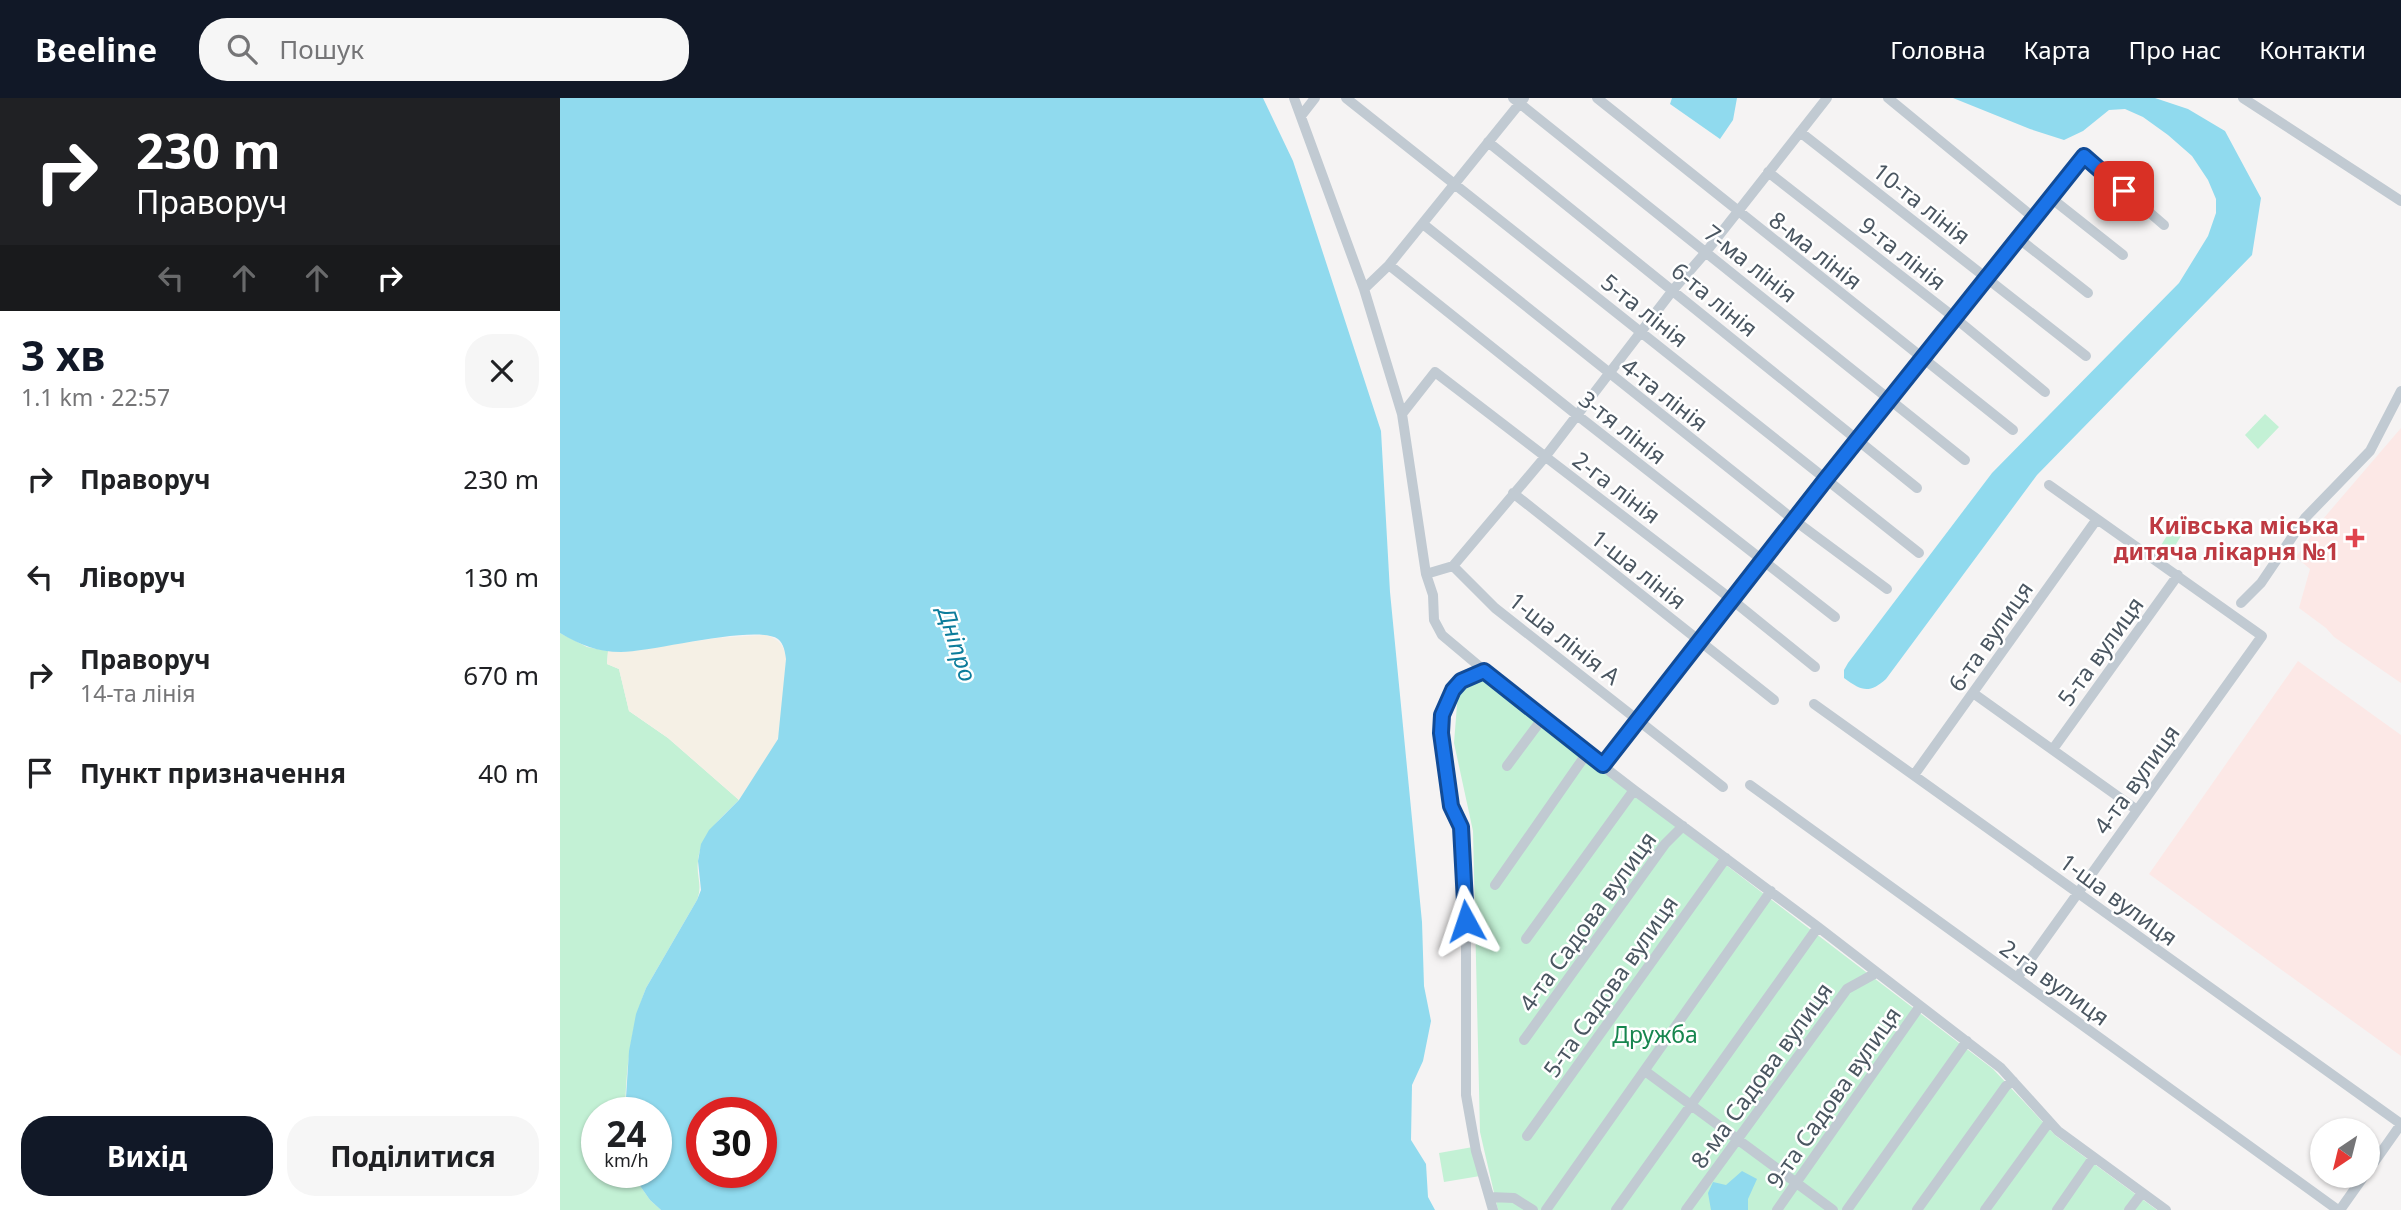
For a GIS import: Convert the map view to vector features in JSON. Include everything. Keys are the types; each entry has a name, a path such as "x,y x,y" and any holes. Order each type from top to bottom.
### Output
{"street":[{"path":"1294,98 1364,289 1402,414 1426,575 1433,595 1434,620 1442,635 1542,719 1633,790 1818,926 2001,1068 2049,1122 2093,1158 2166,1210"},
{"path":"1301,117 1315,98"},
{"name":"5-та лінія","path":"1346,98 1919,553"},
{"name":"8-ма лінія","path":"1597,98 2013,430"},
{"path":"1426,575 1453,566 1545,457 1673,290 1706,252 1826,98"},
{"path":"1888,98 2034,218"},
{"path":"2243,98 2401,201"},
{"path":"1364,289 1389,265 1423,224 1519,100"},
{"name":"7-ма лінія","path":"1519,100 1965,460"},
{"name":"10-та лінія","path":"1800,132 2085,356"},
{"name":"6-та лінія","path":"1488,142 1917,488"},
{"path":"1603,765 1731,599 2084,156 2164,225"},
{"name":"9-та лінія","path":"1768,172 2045,391"},
{"path":"2052,198 2123,256"},
{"name":"4-та лінія","path":"1423,224 1608,374 1794,520 1887,589"},
{"path":"2018,238 2088,293"},
{"name":"3-тя лінія","path":"1389,265 1835,617"},
{"name":"2-га лінія","path":"1402,414 1434,372 1731,599 1815,667"},
{"path":"2241,603 2261,583 2305,518 2370,451 2401,391"},
{"path":"2049,485 2178,576"},
{"name":"1-ша лінія","path":"1513,493 1774,700"},
{"name":"6-та вулиця","path":"1914,775 2097,519"},
{"name":"1-ша лінія А","path":"1453,566 1494,608 1723,786"},
{"name":"4-та вулиця","path":"2017,978 2262,636 2178,576"},
{"name":"5-та вулиця","path":"2053,749 2178,576"},
{"path":"1484,671 1461,681 1453,690 1442,715 1441,733 1451,806 1461,827 1466,921 1466,1095 1476,1151 1493,1210"},
{"path":"1973,693 2137,810"},
{"name":"1-ша вулиця","path":"1814,704 2401,1124"},
{"path":"1507,766 1542,719"},
{"path":"1495,885 1587,753"},
{"name":"2-га вулиця","path":"1750,785 2339,1210"},
{"path":"1526,939 1633,790"},
{"name":"4-та Садова вулиця","path":"1524,1040 1665,844 1683,826"},
{"name":"5-та Садова вулиця","path":"1527,1136 1726,858"},
{"path":"1546,1210 1771,891"},
{"path":"1616,1210 1818,926"},
{"name":"8-ма Садова вулиця","path":"1686,1210 1847,989 1876,973"},
{"name":"9-та Садова вулиця","path":"1777,1210 1920,1006"},
{"path":"1847,1210 1967,1041"},
{"path":"1646,1071 1833,1210"},
{"path":"1917,1210 2006,1086 2013,1081"},
{"path":"1985,1210 2049,1122"},
{"path":"2380,1154 2401,1124"},
{"path":"2057,1210 2093,1158"},
{"path":"2339,1210 2355,1188"},
{"path":"2129,1210 2143,1193"},
{"path":"1490,1197 1514,1198 1533,1210"}],"shaded area":[{"name":"Київська міська дитяча лікарня №1","path":"2401,428 2401,683 2334,637 2299,608 2310,569 2296,557 2323,519"},
{"path":"2298,661 2401,735 2401,1056 2149,874"}],"green space":[{"path":"2265,414 2279,427 2258,449 2245,435"},
{"path":"2179,516 2189,523 2170,554 2160,547"},
{"path":"560,633 587,647 608,651 607,664 619,669 629,711 668,738 739,800 713,827 703,843 698,861 697,900 646,988 630,1050 626,1097 581,1097 581,1188 642,1188 661,1210 560,1210"},
{"name":"Дружба","path":"1480,677 1993,1069 2056,1136 2157,1210 1498,1210 1480,1132 1473,831 1454,743 1458,692"},
{"path":"1473,1147 1480,1176 1444,1182 1439,1153"}],"sand":[{"path":"766,635 780,643 786,659 780,732 770,756 739,800 668,738 629,711 619,669 607,664 608,651 623,652 717,638"}],"water":[{"name":"Дніпро","path":"560,98 1263,98 1293,161 1381,431 1390,592 1422,922 1424,986 1431,1021 1423,1061 1412,1085 1411,1140 1426,1164 1428,1197 1435,1210 661,1210 642,1188 672,1188 672,1097 626,1097 629,1051 636,1014 646,988 701,890 698,861 701,844 709,830 739,800 778,739 786,659 778,639 766,635 727,637 621,652 605,651 560,633"},
{"path":"1672,98 1737,98 1733,120 1720,139 1670,104"},
{"path":"1953,98 2155,98 2188,109 2225,131 2261,198 2252,255 2037,475 1886,679 1875,687 1865,689 1844,678 1848,663 1992,473 2179,283 2208,236 2216,213 2216,199 2208,180 2192,156 2143,117 2125,109 2109,110 2083,131 2064,140"},
{"path":"1742,1171 1757,1179 1748,1199 1748,1210 1711,1210 1708,1193 1713,1182 1726,1185"}],"place":[{"name":"Київська міська дитяча лікарня №1","path":"2355,538"}],"route":[{"path":"1466,921 1461,827 1451,806 1441,733 1442,715 1453,690 1461,681 1484,671 1603,765 1698,641 2084,156 2124,191"}]}
